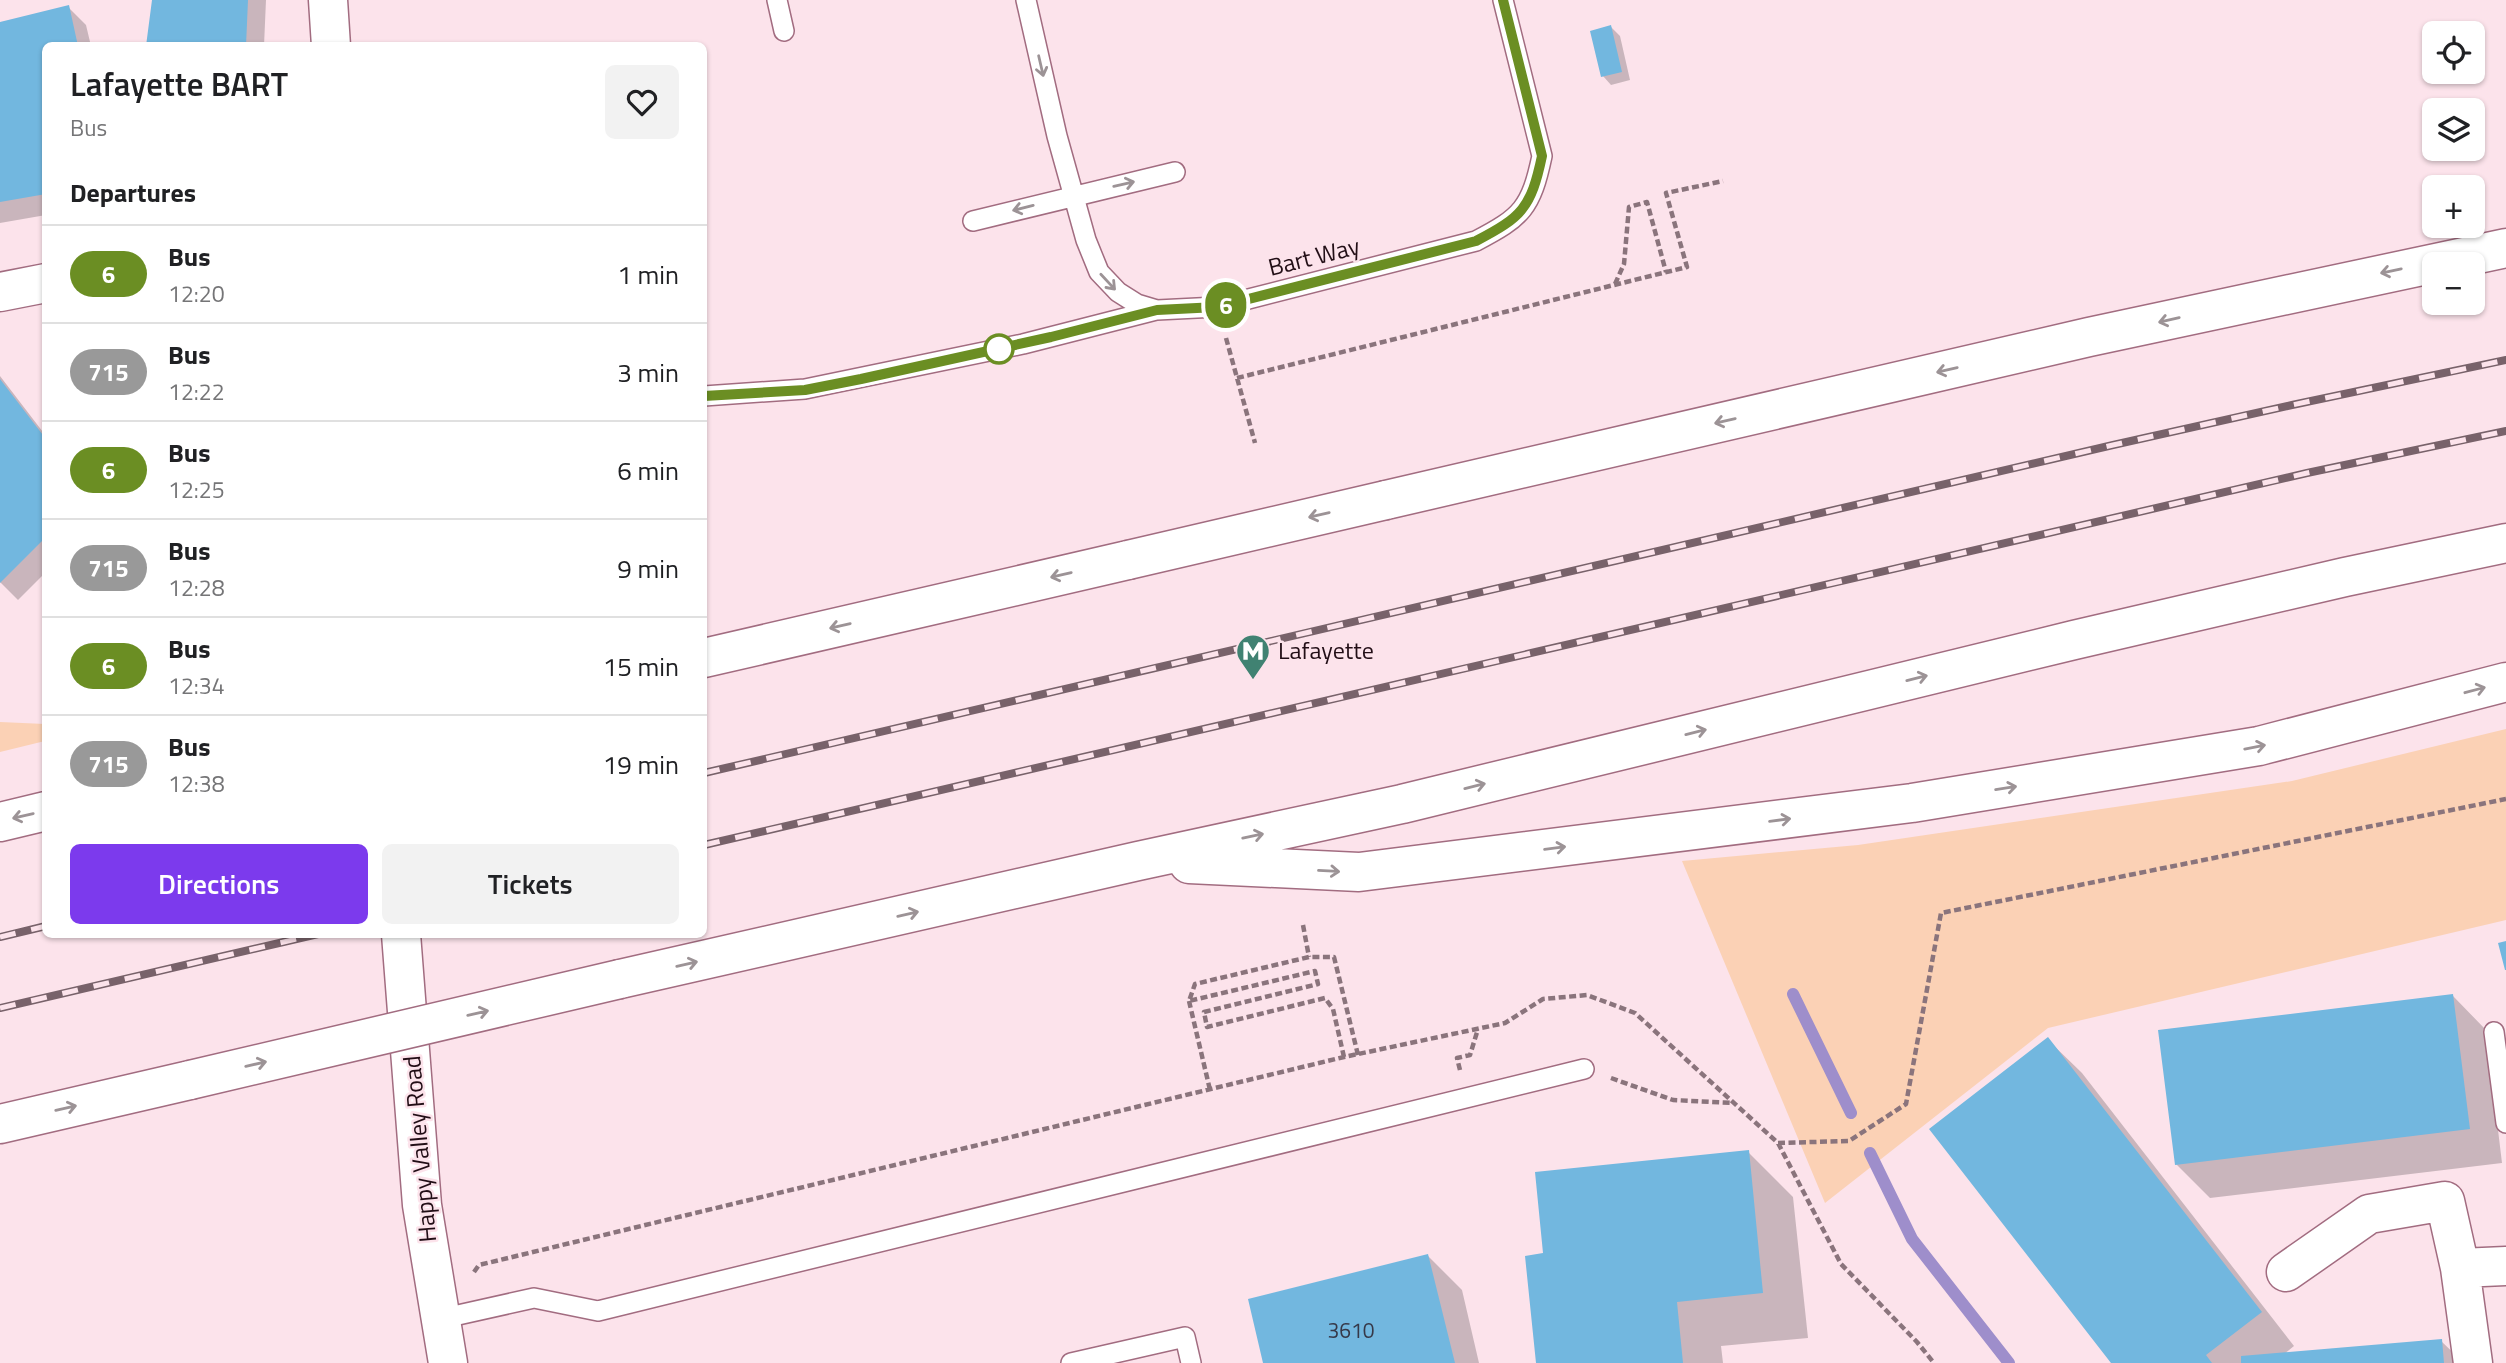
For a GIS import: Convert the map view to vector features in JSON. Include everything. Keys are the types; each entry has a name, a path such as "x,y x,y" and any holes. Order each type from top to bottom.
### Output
{"main road":[{"path":"328,0 331,42"},
{"path":"707,657 2089,337 2506,248"},
{"path":"0,292 42,284"},
{"path":"0,1124 620,979 1402,804 2074,640 2506,543"},
{"path":"1138,861 1359,872 1912,803 2259,747 2506,682"},
{"path":"0,822 42,812"},
{"name":"Happy Valley Road","path":"401,938 422,1205 448,1363"},
{"path":"2287,1272 2369,1214 2445,1201 2460,1268 2473,1363"},
{"path":"2460,1268 2506,1266"}],"lane":[{"path":"777,0 784,31"},
{"name":"Bart Way","path":"1026,0 1073,195 1099,272 1118,292 1157,310 1217,307 1476,241 1510,223 1525,206 1536,181 1542,156 1503,0"},
{"path":"973,221 1175,172"},
{"path":"707,396 805,390 1000,349 1157,310"},
{"path":"2494,1032 2506,1124"},
{"path":"440,1319 534,1298 598,1311 1584,1069"},
{"path":"1071,1363 1185,1337 1191,1363"}],"path":[{"path":"1237,378 1687,267 1666,193 1723,181"},
{"path":"1615,285 1624,264 1629,207 1647,202 1666,272"},
{"path":"1217,307 1255,443"},
{"path":"1778,1143 1849,1140 1906,1104 1941,913 2506,799"},
{"path":"1303,925 1308,957"},
{"path":"1210,1090 1189,1002 1195,984 1308,957 1334,957 1358,1055"},
{"path":"1189,1002 1315,971 1318,984 1204,1012 1207,1027 1325,998 1333,1009 1344,1057"},
{"path":"440,1319 479,1265 1344,1057 1505,1023 1543,999 1587,995 1635,1013 1778,1143 1841,1264 1934,1363"},
{"path":"1584,1069 1674,1100 1736,1103"}],"shaded area":[{"path":"0,722 42,724 42,742 0,752"},
{"path":"2506,729 2506,920 2048,1028 1825,1203 1682,861 1858,845 2292,781"}],"building":[{"path":"152,0 248,0 246,42 147,42"},
{"path":"69,5 77,42 42,42 42,195 0,202 0,22"},
{"path":"1611,25 1622,72 1601,77 1590,31"},
{"path":"0,379 42,434 42,541 0,583"},
{"path":"2506,941 2506,970 2505,970 2498,943"},
{"path":"2453,994 2470,1129 2175,1165 2158,1030"},
{"path":"2048,1037 2262,1312 2206,1355 2212,1363 2111,1363 1929,1129"},
{"path":"1749,1150 1763,1293 1677,1302 1683,1363 1536,1363 1525,1256 1543,1253 1535,1172"},
{"path":"1428,1254 1455,1363 1263,1363 1248,1299"},
{"path":"2442,1339 2444,1363 2241,1363 2241,1356"}],"waterway":[{"path":"1793,994 1851,1113"},
{"path":"1870,1153 1912,1239 2009,1363"}],"railway":[{"path":"707,772 2113,445 2506,360"},
{"path":"707,844 2307,473 2506,431"},
{"path":"0,937 42,927"},
{"path":"0,1008 301,938"}],"bus line":[{"name":"6","path":"707,396 805,390 861,379 1051,337 1157,310 1217,307 1476,241 1510,223 1525,206 1536,181 1542,156 1503,0"}],"place":[{"name":"Lafayette","path":"1253,681"}]}
